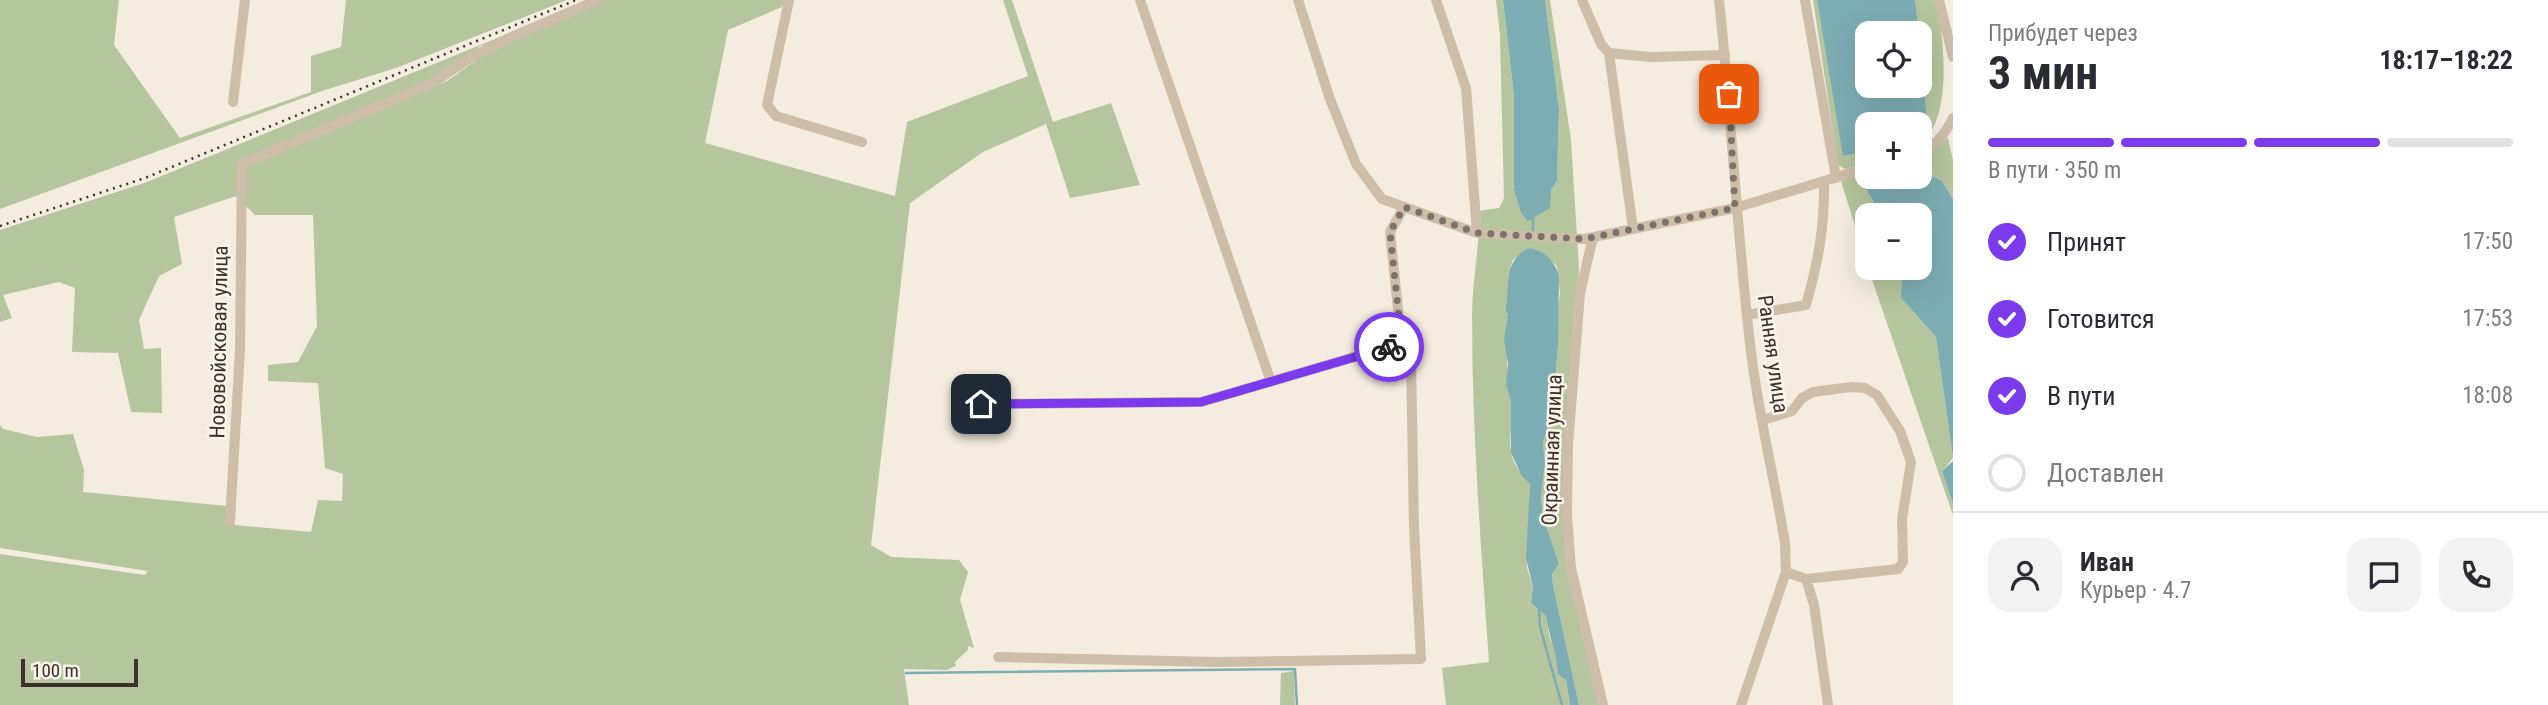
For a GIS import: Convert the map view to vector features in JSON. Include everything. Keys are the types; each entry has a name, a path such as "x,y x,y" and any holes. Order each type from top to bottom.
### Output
{"street":[{"path":"233,102 245,0"},
{"name":"Нововойсковая улица","path":"230,521 240,350 242,164 431,85 499,43 598,0"},
{"path":"789,0 767,105 776,116 862,142"},
{"path":"1140,0 1271,382"},
{"path":"1297,0 1330,99 1356,164 1382,198 1477,233 1593,237 1735,208 1855,172"},
{"path":"1436,0 1466,88 1477,233"},
{"path":"1582,0 1601,44 1609,53 1633,229"},
{"name":"Ранняя улица","path":"1718,0 1747,316 1785,543 1786,572 1746,681 1741,705"},
{"path":"1805,0 1841,177"},
{"path":"1939,0 1953,57"},
{"path":"1609,53 1651,57 1725,55"},
{"path":"1932,144 1947,131 1953,118"},
{"path":"1747,316 1806,305 1818,264 1825,218 1824,181"},
{"path":"998,657 1214,662 1421,659 1414,528 1411,357 1400,328 1390,232 1404,207"},
{"name":"Окраинная улица","path":"1593,237 1580,293 1567,445 1567,515 1571,568 1603,705"},
{"path":"981,404 1201,402 1331,361 1392,346 1400,328"},
{"path":"1763,420 1792,411 1802,398 1813,392 1865,388 1877,395 1889,411 1911,462 1902,519 1903,562 1898,569 1806,579 1786,572"},
{"path":"1806,579 1814,604 1828,705"}],"green space":[{"path":"0,0 119,0 114,45 180,138 311,92 311,56 341,47 346,0 567,0 396,68 322,91 0,209"},
{"path":"590,0 785,0 782,7 728,30 705,143 895,196 907,122 1028,76 1003,0 1012,0 1053,122 1111,103 1140,185 1070,198 1046,124 983,152 910,203 871,545 891,557 959,560 968,572 960,600 974,648 968,646 968,650 955,662 956,666 947,670 904,669 909,705 0,705 0,554 145,575 148,571 0,548 0,425 3,429 37,437 73,434 84,470 83,492 227,506 235,525 311,532 318,500 342,501 343,474 325,468 318,383 268,381 268,365 298,362 317,326 313,215 255,215 236,196 174,217 182,264 159,276 139,320 144,349 161,348 162,413 131,412 118,353 72,352 75,288 59,282 3,295 12,318 0,322 0,230 147,182","holes":["482,45 485,54 447,81 247,167 430,82"]},
{"path":"1496,0 1503,0 1514,97 1514,190 1521,213 1549,208 1551,190 1557,181 1559,109 1545,0 1550,0 1571,140 1579,269 1562,513 1600,705 1579,705 1553,585 1552,574 1559,564 1543,516 1541,495 1545,464 1543,443 1552,414 1560,293 1557,266 1538,250 1528,248 1512,261 1505,310 1508,314 1507,368 1512,408 1510,443 1512,457 1530,484 1527,568 1533,587 1531,603 1546,616 1549,635 1566,680 1570,705 1446,705 1442,668 1489,662 1475,446 1472,317 1479,211 1499,208 1504,198 1500,35"},
{"path":"1813,0 1817,0 1844,156 1855,154 1855,167 1845,169 1838,165"},
{"path":"1915,0 1937,0 1944,79 1938,117 1932,128 1932,112 1926,112 1925,98 1932,98 1932,21 1917,21"},
{"path":"1948,138 1953,160 1953,199 1942,181 1932,176 1932,149"},
{"path":"1855,177 1855,189 1866,189 1874,203 1855,203 1855,226 1841,181"},
{"path":"1872,280 1902,280 1901,298 1936,337 1953,458 1942,471 1953,504 1953,515"},
{"path":"1294,671 1295,705 1280,705 1281,673"}],"water":[{"path":"1503,0 1545,0 1559,109 1557,181 1551,190 1550,208 1528,221 1521,213 1514,190 1514,97"},
{"path":"1817,0 1915,0 1918,21 1855,21 1855,98 1925,98 1926,112 1855,112 1855,154 1843,156"},
{"path":"1932,176 1942,181 1953,199 1953,458 1936,337 1901,298 1902,280 1932,280 1932,203 1874,203 1866,189 1932,189"},
{"path":"1528,248 1548,257 1559,277 1558,347 1552,414 1543,443 1545,464 1541,496 1543,516 1559,564 1552,574 1553,585 1579,705 1570,705 1566,680 1558,674 1546,616 1531,603 1533,587 1526,558 1530,484 1522,476 1511,453 1511,401 1506,384 1508,364 1504,339 1508,314 1505,310 1511,268 1514,260"},
{"path":"1953,461 1953,504 1942,471"}],"waterway":[{"path":"1533,218 1533,232"},
{"path":"1539,606 1540,627 1562,705"},
{"path":"906,673 1295,669 1297,705"}],"railway":[{"path":"0,226 145,178 576,0"}],"way so far":[{"path":"1389,347 1400,328 1390,232 1404,207 1477,233 1584,239 1735,208 1729,94"}],"route":[{"path":"981,404 1201,402 1331,361 1389,347"}]}
